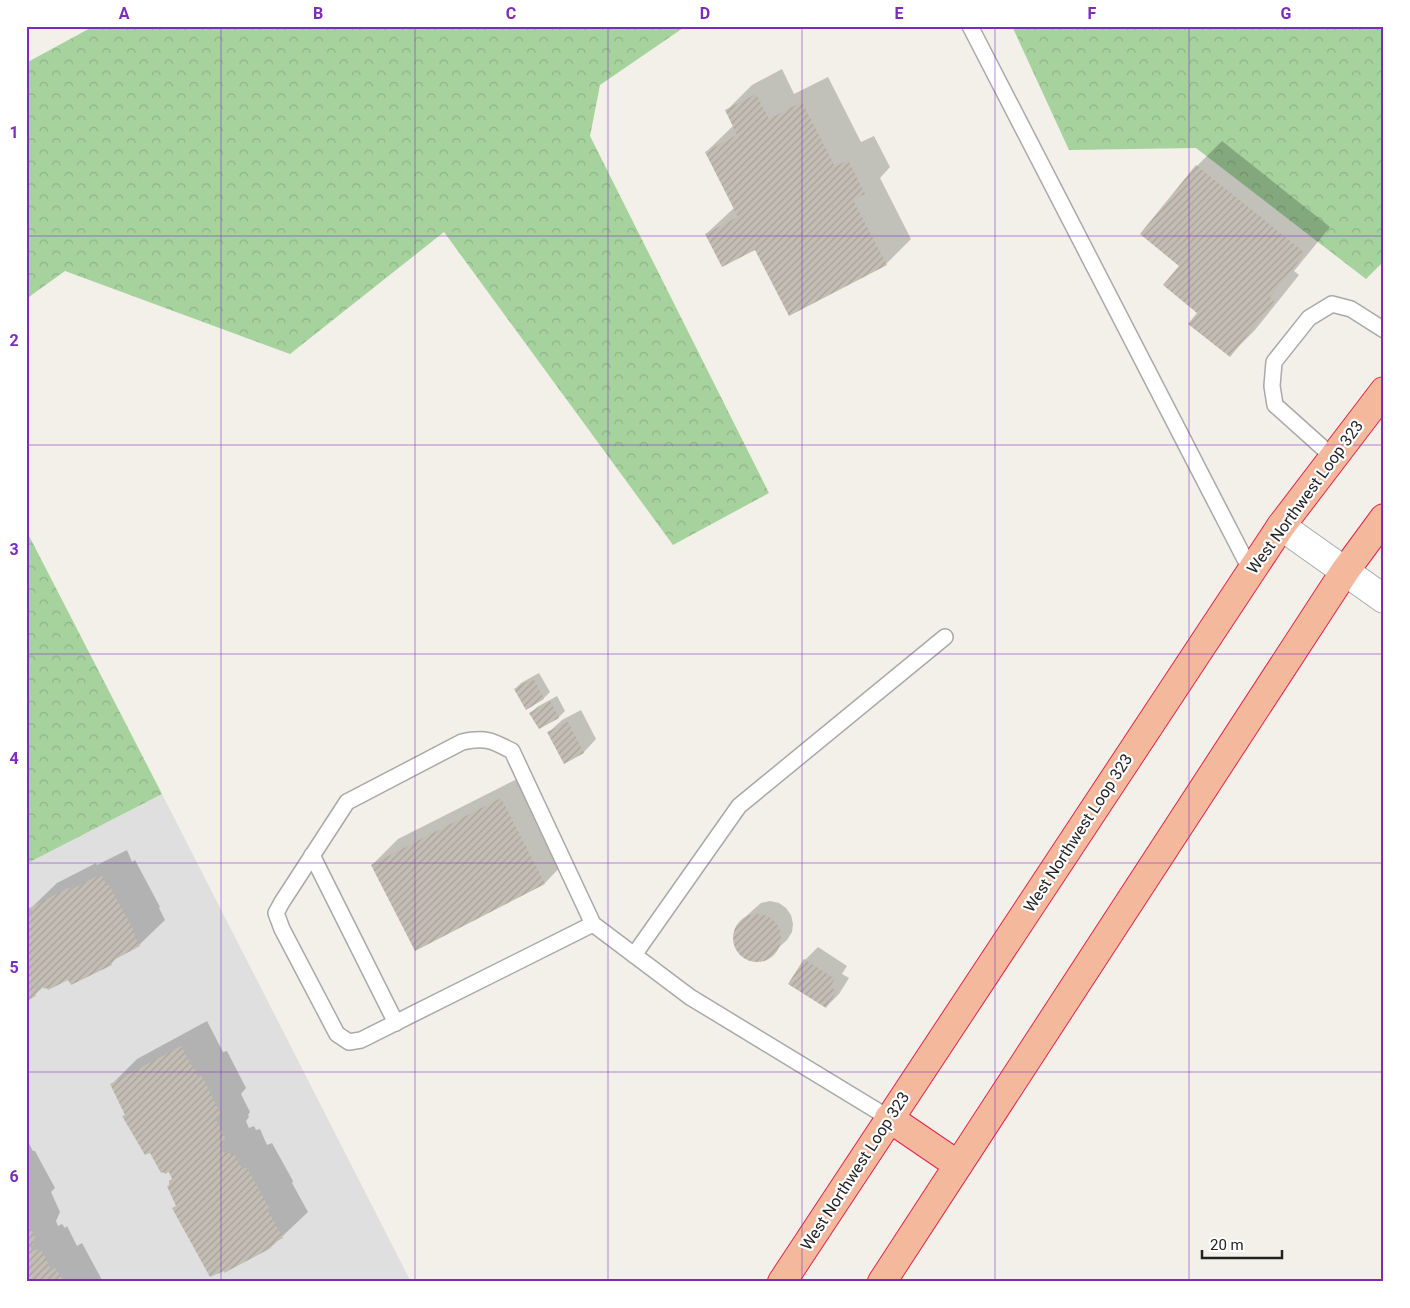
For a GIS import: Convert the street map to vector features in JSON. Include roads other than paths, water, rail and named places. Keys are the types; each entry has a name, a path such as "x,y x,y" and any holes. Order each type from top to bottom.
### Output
{"highway":[{"name":"West Northwest Loop 323","path":"782,1282 1281,526 1384,391"},
{"path":"882,1282 1345,571 1384,518"},
{"path":"889,1118 958,1165"}],"street":[{"path":"1281,526 1384,599"}],"lane":[{"path":"970,26 1251,571"},
{"path":"1333,457 1275,405 1272,386 1274,362 1309,318 1332,304 1350,308 1384,330"},
{"path":"634,955 738,806 945,637"},
{"path":"593,924 396,1023 360,1040 349,1042 337,1034 282,929 276,913 347,802 462,742 479,739 494,742 512,751 593,924 690,997 889,1118"},
{"path":"312,855 396,1023"}]}
